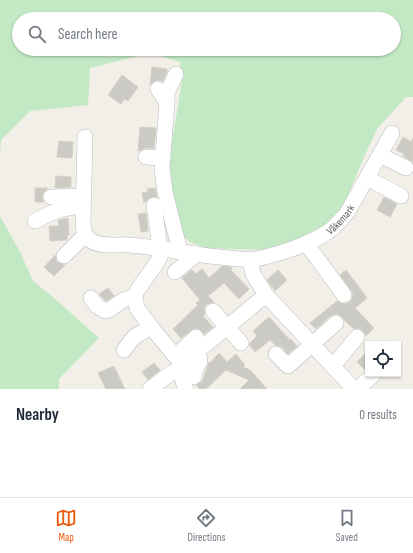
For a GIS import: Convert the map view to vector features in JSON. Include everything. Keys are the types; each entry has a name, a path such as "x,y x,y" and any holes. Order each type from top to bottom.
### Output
{"street":[{"path":"176,74 167,93 166,106 159,128 165,192 180,251"},
{"path":"158,89 166,106"},
{"name":"Våkemark","path":"85,236 98,244 128,245 250,260 265,258 306,243 328,232 338,223 347,213 392,133"},
{"path":"64,256 85,236 83,229 83,201 85,137"},
{"path":"380,155 406,168"},
{"path":"146,157 163,158"},
{"path":"367,178 401,196"},
{"path":"51,197 83,201"},
{"path":"35,221 53,211 83,201"},
{"path":"154,205 162,249 158,261 140,286 136,296 137,308 179,363 182,382 190,383 201,362 200,357 196,352"},
{"path":"306,243 344,295"},
{"path":"175,272 197,254"},
{"path":"250,260 253,274 253,285 266,295 354,389"},
{"path":"179,363 196,352 228,327 266,295"},
{"path":"90,298 104,311 109,310 123,300 136,296"},
{"path":"213,311 241,343"},
{"path":"276,354 288,366 336,323"},
{"path":"124,350 134,337 151,327"},
{"path":"150,389 171,373 196,336"},
{"path":"333,366 357,337"},
{"path":"358,389 371,377"}],"green space":[{"path":"0,0 413,0 413,97 406,97 377,129 339,217 296,240 267,250 206,248 192,243 182,236 173,194 169,161 182,81 180,62 160,56 401,56 401,12 12,12 12,56 138,56 90,68 88,105 30,111 1,140 0,153"},
{"path":"0,216 20,252 33,281 99,338 59,379 59,389 0,389"}],"building":[{"path":"152,67 167,69 167,72 163,81 157,80 150,85"},
{"path":"122,75 138,87 128,101 124,99 121,104 108,95"},
{"path":"140,127 156,128 154,148 146,148 138,151"},
{"path":"403,137 411,142 413,138 413,162 403,156 404,154 396,150"},
{"path":"59,141 73,142 72,158 57,157"},
{"path":"56,176 71,177 71,187 55,188"},
{"path":"35,188 48,188 43,193 42,198 44,202 35,202"},
{"path":"155,188 157,197 149,198 144,203 142,193 148,192 147,189"},
{"path":"384,197 397,204 390,217 377,210"},
{"path":"146,213 148,231 141,232 138,214"},
{"path":"68,218 69,235 67,235 67,240 50,241 49,226 59,226 58,220"},
{"path":"55,255 57,262 65,265 54,276 44,267"},
{"path":"222,266 231,267 231,270 249,289 239,299 224,283 208,296 214,302 207,304 204,308 205,314 203,316 213,327 204,334 199,329 194,328 181,338 173,329 198,305 196,303 200,300 182,278 192,270 196,274 202,269 209,278"},
{"path":"278,270 287,280 275,291 267,280"},
{"path":"346,270 367,298 355,308 374,328 366,336 362,330 358,328 354,329 338,314 330,316 316,329 310,323 337,301 345,304 350,302 353,294 340,275"},
{"path":"108,288 114,296 106,301 99,294"},
{"path":"269,317 297,346 288,354 282,347 275,345 270,340 255,352 250,346 250,343 257,336 253,331"},
{"path":"219,353 227,362 236,354 245,365 243,367 250,370 267,389 240,389 249,380 226,370 206,389 200,389 196,385 202,382 209,362 210,363"},
{"path":"365,354 365,370 357,362"},
{"path":"154,363 160,370 148,380 142,372"},
{"path":"114,366 125,389 106,389 98,373"}]}
